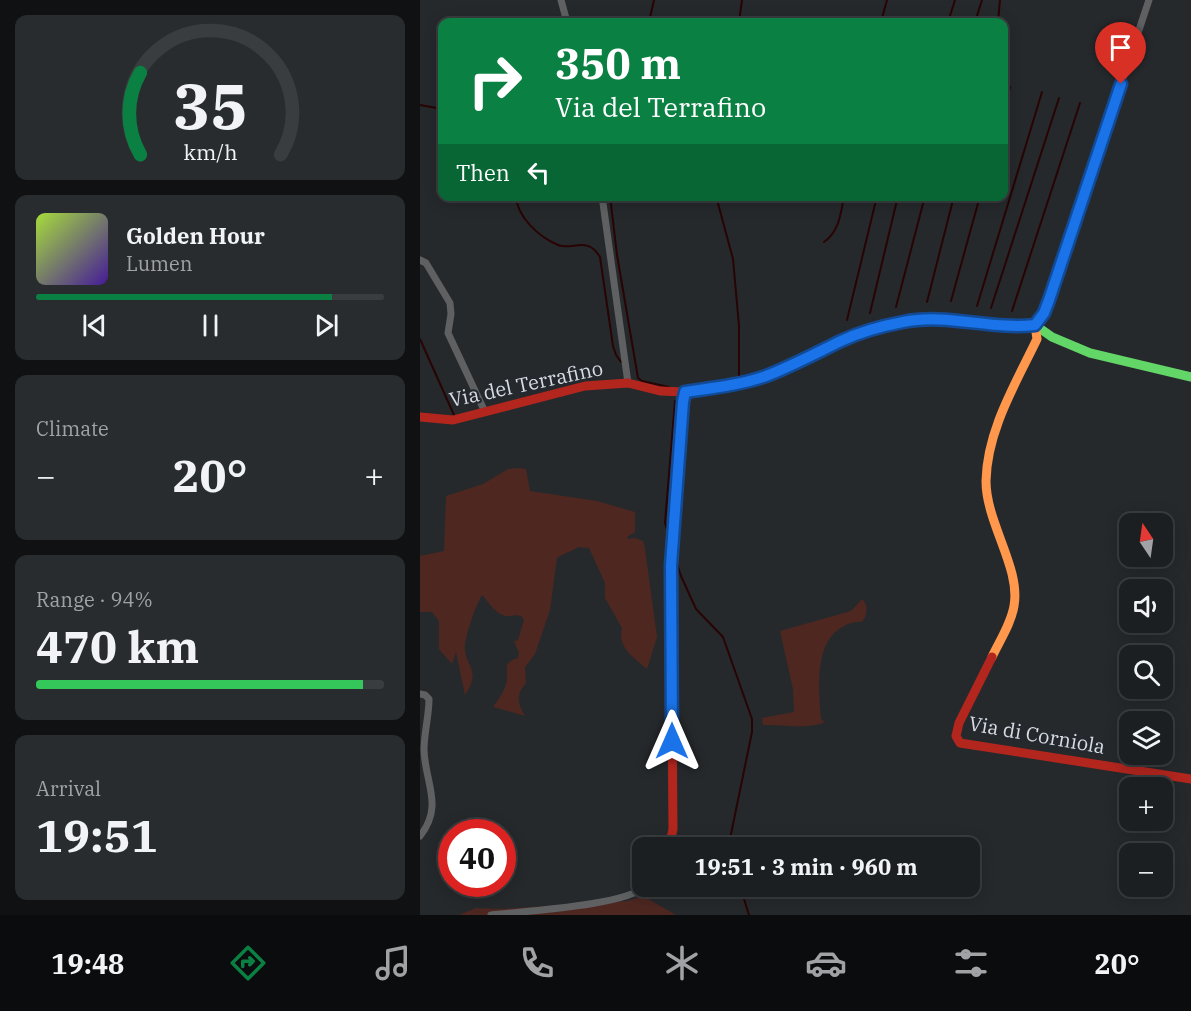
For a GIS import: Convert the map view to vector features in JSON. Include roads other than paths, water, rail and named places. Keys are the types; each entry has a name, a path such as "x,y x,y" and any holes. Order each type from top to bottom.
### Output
{"street":[{"path":"561,0 566,18"},
{"path":"1149,0 1047,306 1035,325 1047,335 1096,354 1191,377"},
{"path":"603,201 628,383"},
{"path":"420,260 426,263 450,303 448,333 485,412"},
{"name":"Via del Terrafino","path":"420,417 453,420 585,386 628,383 660,391 685,392 756,379 801,361 843,340 905,321 950,320 1020,327 1035,325"},
{"name":"Via di Corniola","path":"1035,325 1037,339 994,432 987,470 988,505 1013,580 1015,598 1012,617 959,723 957,741 1017,753 1191,779"},
{"path":"671,837 671,565 685,392"},
{"path":"420,694 429,699 424,754 433,806 427,827 420,836"},
{"path":"491,915 606,902 632,895"}],"waterway":[{"path":"650,18 654,0"},
{"path":"740,18 742,0"},
{"path":"882,18 887,0"},
{"path":"949,18 955,0"},
{"path":"976,18 982,0"},
{"path":"998,18 1000,0"},
{"path":"1008,95 1010,87"},
{"path":"977,306 1042,92"},
{"path":"991,308 1059,98"},
{"path":"1012,311 1080,103"},
{"path":"420,105 438,108"},
{"path":"517,201 525,219 544,237 563,246 585,245 595,250 600,257 613,346 621,362"},
{"path":"611,201 617,255 638,378 669,387"},
{"path":"717,201 733,259 739,326 739,376"},
{"path":"824,242 836,228 843,201"},
{"path":"847,320 876,201"},
{"path":"870,313 897,201"},
{"path":"896,307 924,201"},
{"path":"927,302 953,201"},
{"path":"951,301 979,201"},
{"path":"420,339 454,415"},
{"path":"669,536 665,523 675,401"},
{"path":"676,561 696,609 723,637 752,719 752,732 731,837"},
{"path":"743,897 749,915"}]}
